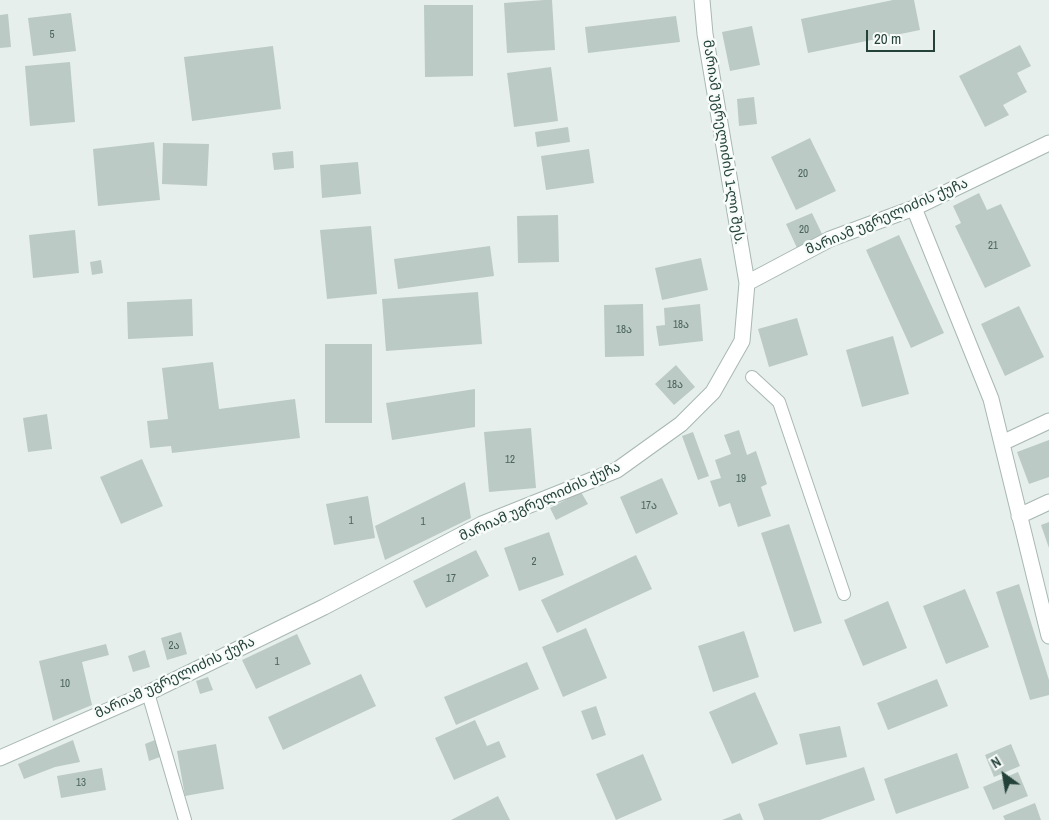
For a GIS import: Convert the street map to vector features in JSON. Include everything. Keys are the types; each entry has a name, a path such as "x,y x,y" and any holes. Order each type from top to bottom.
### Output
{"street":[{"name":"მარიამ უგრელიძის 1-ლი შეს.","path":"702,0 705,34 747,283"},
{"name":"მარიამ უგრელიძის ქუჩა","path":"0,758 148,693 324,607 482,524 617,470 681,424 713,392 742,340 747,283 830,239 914,208 1049,143"},
{"path":"914,208 991,399 1019,516 1044,597 1049,636"},
{"path":"1002,443 1049,421"},
{"path":"1019,516 1049,502"}],"lane":[{"path":"752,377 780,402 844,594"},
{"path":"148,693 185,820"}],"building":[{"path":"552,0 555,50 507,53 504,3"},
{"path":"893,0 914,0 920,30 808,53 801,19"},
{"path":"424,5 473,5 473,76 425,77"},
{"path":"71,13 76,51 33,56 28,18"},
{"path":"8,14 11,47 0,48 0,15"},
{"path":"676,16 680,42 588,53 585,27"},
{"path":"752,26 760,65 730,71 722,32"},
{"path":"1020,45 1031,66 1017,73 1027,92 1003,105 1009,115 985,127 959,76"},
{"path":"273,46 281,109 192,121 184,57"},
{"path":"70,62 75,122 30,126 25,66"},
{"path":"551,67 558,121 514,127 507,73"},
{"path":"754,97 757,124 739,126 737,99"},
{"path":"568,127 570,142 537,147 535,132"},
{"path":"810,138 836,191 796,210 771,157"},
{"path":"154,142 160,200 98,206 93,149"},
{"path":"163,143 209,144 207,186 162,184"},
{"path":"589,149 594,183 546,190 541,156"},
{"path":"293,151 294,168 274,170 272,153"},
{"path":"358,162 361,194 322,198 320,165"},
{"path":"979,193 987,210 1001,204 1031,266 985,288 955,226 961,223 953,206"},
{"path":"812,213 823,236 797,248 786,224"},
{"path":"558,215 559,262 518,263 517,216"},
{"path":"371,226 377,294 327,299 320,230"},
{"path":"75,230 79,273 33,278 29,235"},
{"path":"899,235 944,333 911,348 866,250"},
{"path":"490,246 494,276 398,289 394,259"},
{"path":"701,258 708,290 662,300 655,268"},
{"path":"101,260 103,273 92,275 90,262"},
{"path":"478,292 482,344 386,351 382,299"},
{"path":"192,299 193,336 128,339 127,302"},
{"path":"643,304 644,356 605,357 604,305"},
{"path":"700,304 703,341 659,346 656,326 665,325 664,308"},
{"path":"1019,306 1044,357 1005,376 981,324"},
{"path":"797,318 808,355 769,367 758,329"},
{"path":"893,336 909,394 862,407 846,350"},
{"path":"325,344 372,344 372,423 325,423"},
{"path":"213,362 219,409 295,399 300,438 172,453 171,446 150,448 147,421 168,419 162,368"},
{"path":"676,365 695,387 674,405 655,384"},
{"path":"475,389 475,427 392,440 386,403"},
{"path":"47,414 52,449 28,452 23,418"},
{"path":"531,428 536,488 489,492 484,432"},
{"path":"739,430 747,455 756,451 767,484 761,487 771,516 738,527 730,503 719,507 710,481 721,478 715,460 731,454 724,435"},
{"path":"693,432 709,476 698,480 682,436"},
{"path":"1049,440 1049,477 1029,484 1017,452"},
{"path":"142,459 163,506 121,524 100,477"},
{"path":"662,478 678,514 636,534 620,497"},
{"path":"465,482 471,518 385,560 375,526"},
{"path":"581,492 588,504 556,520 550,508"},
{"path":"368,496 375,538 334,545 326,504"},
{"path":"1049,522 1049,548 1041,525"},
{"path":"789,524 822,623 794,632 761,533"},
{"path":"549,532 564,575 519,591 504,548"},
{"path":"476,550 489,576 426,608 413,581"},
{"path":"636,555 652,589 557,633 541,600"},
{"path":"1019,584 1049,680 1049,695 1030,700 996,592"},
{"path":"965,589 989,647 946,664 923,606"},
{"path":"888,601 907,648 863,666 844,620"},
{"path":"586,628 607,678 563,697 542,647"},
{"path":"744,631 759,677 713,692 698,646"},
{"path":"181,632 187,654 167,660 161,638"},
{"path":"297,634 311,664 256,689 242,660"},
{"path":"106,644 109,655 82,662 92,705 53,721 39,661"},
{"path":"145,650 150,667 133,672 128,656"},
{"path":"527,662 539,689 456,725 444,697"},
{"path":"361,674 376,706 283,750 268,717"},
{"path":"208,677 213,690 200,694 196,681"},
{"path":"937,679 948,706 888,730 877,703"},
{"path":"755,692 778,744 732,764 709,712"},
{"path":"596,706 606,735 592,740 581,711"},
{"path":"475,720 487,746 499,741 506,757 454,780 435,738"},
{"path":"840,726 847,757 806,765 799,734"},
{"path":"73,740 80,762 55,767 24,779 18,764"},
{"path":"155,740 160,757 149,761 145,744"},
{"path":"216,744 224,789 185,796 177,751"},
{"path":"1011,744 1020,766 994,777 985,755"},
{"path":"957,753 969,788 896,814 884,779"},
{"path":"643,754 662,800 616,820 596,774"},
{"path":"864,767 875,800 820,820 764,820 758,804"},
{"path":"102,768 106,790 61,798 57,776"},
{"path":"1018,772 1028,796 993,810 983,787"},
{"path":"498,796 510,820 451,820"},
{"path":"1035,803 1041,820 1005,820 1003,816"},
{"path":"740,813 743,820 722,820"}]}
